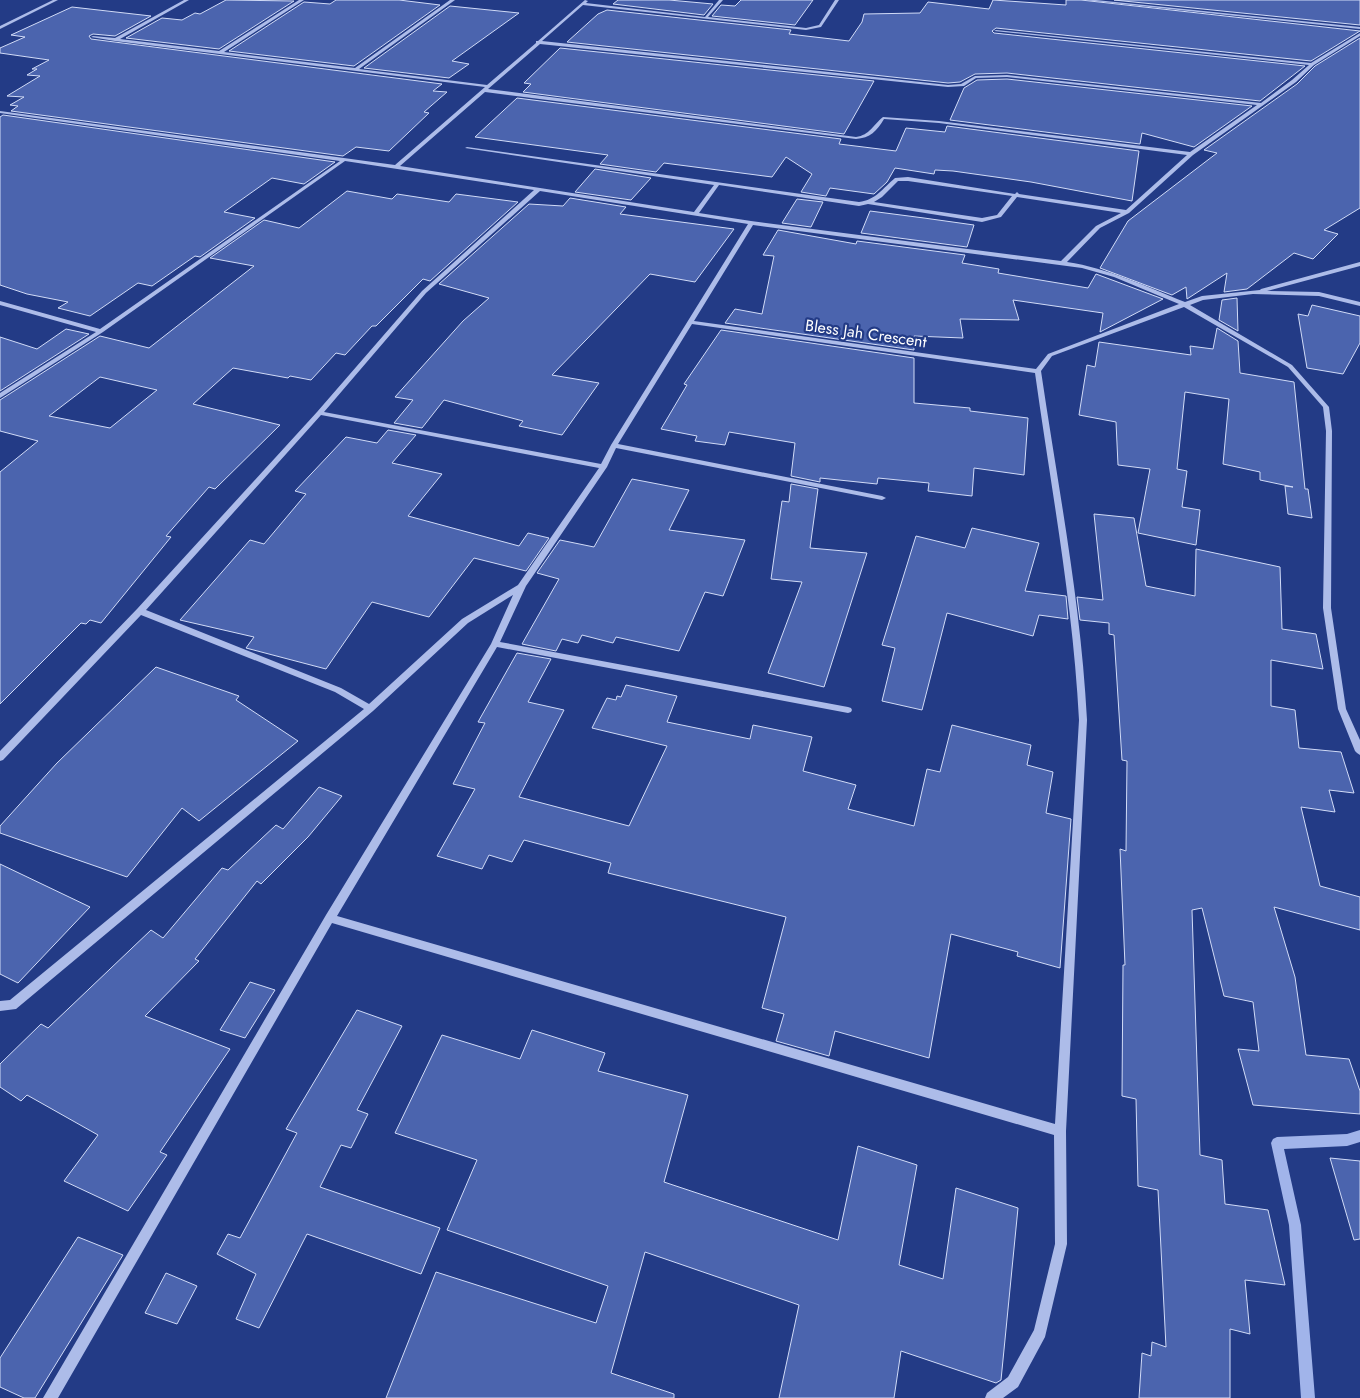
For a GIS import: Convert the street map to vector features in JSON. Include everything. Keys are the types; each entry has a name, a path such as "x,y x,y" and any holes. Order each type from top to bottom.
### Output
{"street":[{"path":"0,28 56,0"},
{"path":"115,40 187,0"},
{"path":"219,53 302,0"},
{"path":"355,70 453,0"},
{"path":"396,167 537,42 588,0"},
{"path":"707,16 721,0"},
{"path":"582,4 707,16 806,30 820,26 837,0"},
{"path":"1085,0 1360,28"},
{"path":"996,31 1312,64"},
{"path":"1063,263 1098,227 1127,212 1191,154 1228,130 1294,81 1312,64 1360,34"},
{"path":"93,37 355,70 856,138 872,134 883,118 939,122 1191,154"},
{"path":"537,42 948,86 962,85 975,77 1007,76 1261,104"},
{"path":"0,112 396,167 751,223 1063,263 1102,271 1186,305 1290,366 1326,406 1329,431 1327,608 1342,710 1360,751"},
{"path":"467,148 982,220 999,216 1017,194"},
{"path":"0,396 101,331 343,160"},
{"path":"870,203 878,199 897,180 908,178 1127,212"},
{"path":"695,215 717,184"},
{"path":"0,756 140,612 319,413 424,292 538,190"},
{"path":"50,1398 330,918 495,644 522,586 603,467 614,445 751,223"},
{"path":"992,1398 1013,1382 1040,1332 1060,1244 1060,1131 1084,720 1082,685 1065,544 1048,447 1038,371 1050,355 1202,298 1253,292 1360,264"},
{"path":"1253,292 1319,294 1360,304"},
{"path":"0,303 101,331"},
{"name":"Bless Jah Crescent","path":"690,322 1038,371"},
{"path":"319,413 603,467"},
{"path":"614,445 882,498"},
{"path":"0,1006 12,1006 370,709 465,621 522,586"},
{"path":"140,612 338,690 370,709"},
{"path":"495,644 848,710"},
{"path":"330,918 1060,1131"}],"building":[{"path":"226,0 294,1 219,49 126,38 162,18 182,20 195,13 200,14"},
{"path":"336,0 399,0 440,5 354,66 229,51 304,2 330,4"},
{"path":"618,0 669,0 713,4 704,15 613,4"},
{"path":"741,0 813,0 795,25 712,16 721,5 735,6"},
{"path":"993,0 1066,5 1066,0 1081,0 1360,31 1311,61 996,28 992,31 994,33 1305,66 1260,101 1007,73 975,74 960,82 948,83 567,42 598,14 607,10 791,30 789,34 849,41 862,22 864,14 920,13 928,2 989,9"},
{"path":"1114,0 1360,0 1360,25"},
{"path":"450,6 519,13 452,61 469,64 449,78 364,68"},
{"path":"72,7 151,16 115,36 93,34 89,36 91,39 442,84 433,91 447,92 424,112 429,113 389,151 356,147 343,156 11,111 18,106 10,105 24,97 7,96 40,76 27,75 37,69 32,69 49,60 0,53 0,48 25,37 11,35"},
{"path":"1360,38 1360,208 1324,230 1338,234 1313,259 1294,253 1247,289 1224,292 1227,273 1187,299 1186,287 1172,295 1100,268 1128,221 1217,153 1204,150 1297,84 1315,66"},
{"path":"560,48 874,81 844,134 523,92 531,84 524,83"},
{"path":"1007,79 1252,106 1194,147 1142,133 1140,144 950,120 964,88 977,80"},
{"path":"517,98 841,139 839,144 896,151 906,128 945,132 947,126 1139,151 1132,201 1031,182 953,171 935,170 934,174 895,168 887,182 874,194 830,188 826,196 801,192 812,174 786,157 772,177 664,163 656,172 600,164 608,155 475,137"},
{"path":"3,115 335,162 304,184 272,178 224,212 255,218 200,257 195,256 152,286 138,283 90,316 58,308 68,302 27,294 0,285 0,117"},
{"path":"595,169 651,178 631,200 575,192"},
{"path":"347,191 392,199 397,194 449,202 456,194 518,202 430,281 423,279 376,326 372,326 345,355 336,353 311,380 290,376 288,378 233,368 193,404 280,425 215,489 209,487 166,536 171,537 101,623 90,620 86,624 81,623 0,704 0,472 38,441 0,431 0,400 100,336 149,348 254,266 210,258 264,220 299,228","holes":["100,377 157,390 110,428 49,416"]},
{"path":"570,198 626,207 620,214 734,229 695,282 650,274 552,375 599,383 562,435 519,426 523,421 444,400 422,428 394,423 413,400 395,397 463,321 489,298 439,284 529,204 563,206"},
{"path":"797,199 823,202 811,227 782,223"},
{"path":"870,211 974,225 967,247 861,233"},
{"path":"778,230 856,244 857,241 965,255 962,263 999,269 998,273 1088,288 1096,274 1163,299 1100,332 1103,313 1013,300 1019,320 960,319 963,338 914,336 914,350 725,323 735,309 762,314 774,256 763,255"},
{"path":"1237,298 1238,331 1219,320 1222,300"},
{"path":"1312,305 1360,316 1360,343 1343,374 1307,368 1298,314 1308,316"},
{"path":"1217,328 1238,341 1240,373 1294,382 1305,489 1308,489 1312,518 1288,514 1285,486 1293,487 1260,480 1260,472 1223,464 1229,399 1185,392 1177,469 1187,471 1182,507 1200,510 1196,545 1138,533 1150,469 1118,465 1116,422 1079,415 1087,365 1095,367 1099,342 1191,355 1190,346 1213,349"},
{"path":"66,329 89,334 0,391 0,337 37,349"},
{"path":"721,330 914,358 914,403 970,408 970,411 1028,418 1024,475 974,468 972,496 928,491 929,483 878,478 877,484 820,478 820,482 791,476 795,443 729,432 725,445 695,441 697,436 661,429 687,385 684,384"},
{"path":"388,430 416,435 392,463 442,474 408,516 519,546 528,533 549,538 526,571 474,558 429,617 372,602 326,669 246,648 254,637 180,620 250,540 264,544 306,494 295,491 346,437 377,443"},
{"path":"632,479 689,490 669,530 745,540 723,596 705,592 679,651 616,637 613,643 582,635 578,643 562,639 556,651 522,644 559,579 537,573 560,540 594,547"},
{"path":"791,484 818,489 810,548 867,553 824,687 768,673 802,582 771,579 782,501 789,502"},
{"path":"1094,514 1134,518 1146,586 1195,596 1196,549 1280,567 1282,629 1316,634 1323,669 1271,660 1271,706 1295,710 1299,748 1341,752 1354,793 1329,790 1335,812 1301,807 1320,886 1360,897 1360,930 1274,907 1295,977 1306,1055 1349,1059 1360,1091 1360,1114 1253,1105 1238,1049 1259,1051 1253,1002 1224,996 1202,908 1192,910 1200,1155 1222,1160 1225,1204 1268,1210 1285,1285 1245,1280 1250,1334 1230,1329 1230,1398 1139,1398 1142,1353 1151,1356 1152,1342 1166,1347 1158,1190 1138,1186 1136,1099 1122,1096 1123,965 1125,965 1120,849 1126,851 1127,761 1122,760 1114,635 1109,634 1109,623 1080,620 1077,597 1103,600"},
{"path":"972,528 1039,543 1025,591 1066,596 1068,619 1039,615 1033,636 947,613 922,710 882,701 895,648 882,645 916,536 965,548"},
{"path":"517,653 551,659 528,702 564,710 519,797 629,826 667,746 592,728 607,698 616,700 617,696 621,697 626,685 677,696 667,722 750,739 753,725 812,737 803,771 856,785 848,809 914,826 927,769 940,772 952,725 1031,745 1027,765 1053,772 1046,813 1071,819 1060,968 1017,956 1018,952 951,934 929,1058 835,1031 829,1056 776,1041 784,1014 762,1008 786,917 608,873 611,863 524,840 512,862 489,855 482,869 437,856 475,789 453,784 485,723 478,722"},
{"path":"156,667 239,696 236,700 298,741 199,821 182,808 127,877 0,833 0,826 57,763"},
{"path":"319,787 342,796 308,837 261,884 257,881 195,959 199,961 145,1016 230,1049 160,1152 167,1155 128,1211 64,1181 98,1135 27,1095 21,1101 0,1087 0,1064 41,1024 48,1028 151,930 163,938 222,868 228,870 276,825 283,829"},
{"path":"0,864 90,907 18,983 0,974"},
{"path":"250,982 275,990 245,1038 220,1030"},
{"path":"357,1010 402,1026 357,1110 368,1114 351,1148 341,1145 320,1187 440,1228 421,1274 307,1234 259,1328 236,1319 256,1274 217,1254 228,1234 240,1238 297,1133 286,1129"},
{"path":"532,1030 605,1053 598,1071 688,1095 664,1182 838,1240 858,1146 917,1165 899,1265 943,1279 956,1188 1018,1208 1001,1380 996,1383 901,1351 894,1398 779,1398 799,1305 645,1252 611,1373 674,1394 674,1398 386,1398 436,1272 596,1323 608,1286 447,1230 477,1160 395,1133 442,1035 520,1059"},
{"path":"1330,1158 1360,1161 1360,1239 1354,1240"},
{"path":"78,1237 123,1255 35,1398 24,1398 0,1387 0,1358"},
{"path":"166,1273 197,1286 177,1324 145,1313"}],"waterway":[{"path":"1308,1398 1295,1225 1277,1143 1347,1140 1360,1136"}]}
